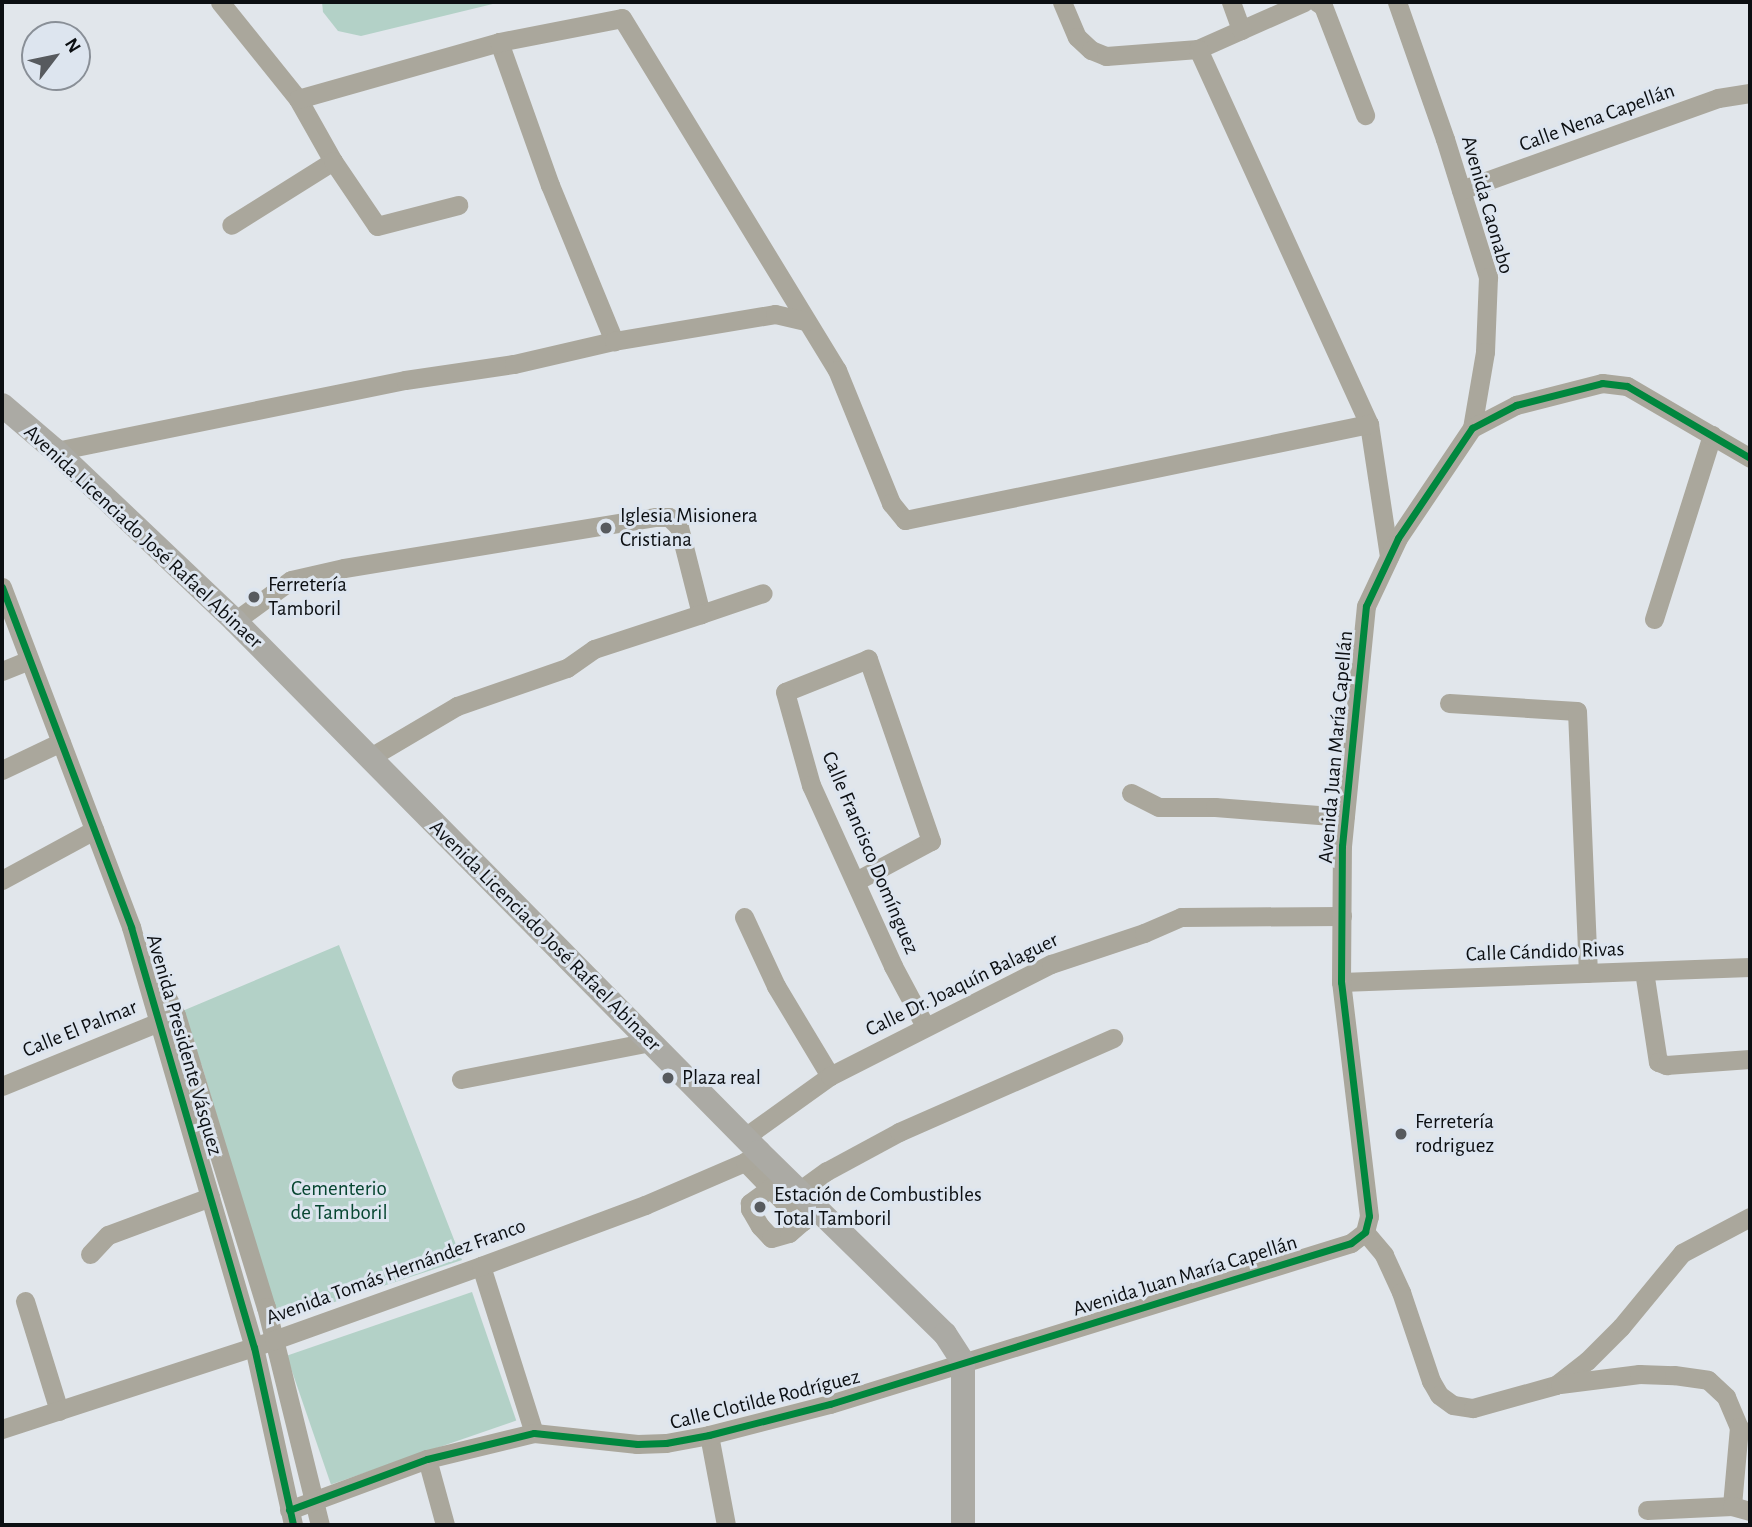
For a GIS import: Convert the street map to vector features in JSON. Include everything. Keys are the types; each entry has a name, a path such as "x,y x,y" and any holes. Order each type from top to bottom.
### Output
{"main road":[{"name":"Avenida Licenciado José Rafael Abinaer","path":"2,405 56,452 235,621 650,1042 810,1215 945,1334 963,1362"},
{"path":"963,1362 963,1525"}],"street":[{"path":"220,2 298,99 333,161 377,226 458,205"},
{"path":"1062,2 1077,37 1091,50 1106,55 1198,49 1304,2"},
{"path":"1231,2 1241,30"},
{"path":"1317,2 1323,6 1366,115"},
{"name":"Avenida Caonabo","path":"1397,2 1488,277 1485,352 1472,428"},
{"path":"298,99 499,42 622,18 837,370 891,503 905,520 1369,424"},
{"path":"499,42 550,185 614,341"},
{"path":"1198,49 1369,424 1389,556"},
{"name":"Calle Nena Capellán","path":"1461,190 1718,98 1750,93"},
{"path":"231,225 333,161"},
{"path":"56,452 405,380 514,364 614,341 775,314 806,321"},
{"name":"Avenida Juan María Capellán","path":"963,1362 1351,1243 1365,1231 1369,1216 1341,982 1345,817 1366,606 1389,556 1472,428 1516,405 1602,383 1627,386 1750,458"},
{"path":"1654,619 1712,435"},
{"path":"235,621 291,580 344,568 656,517 669,517 678,527 701,614"},
{"name":"Avenida Presidente Vásquez","path":"2,587 168,1018 274,1340 320,1525"},
{"path":"369,758 457,706 566,668 594,649 763,593"},
{"name":"Calle Francisco Domínguez","path":"856,881 931,841 868,659 785,692 811,785 893,966 925,1026"},
{"path":"2,671 29,660"},
{"path":"1449,703 1577,711 1588,973"},
{"path":"2,771 61,742"},
{"path":"1131,793 1159,807 1215,807 1345,817"},
{"path":"2,880 94,830"},
{"name":"Calle Dr. Joaquín Balaguer","path":"750,1150 830,1076 1051,964 1144,933 1181,916 1342,916"},
{"path":"744,917 776,986 830,1076"},
{"name":"Calle Cándido Rivas","path":"1341,982 1750,967"},
{"path":"1644,971 1658,1062 1666,1065 1750,1059"},
{"name":"Avenida Presidente Vásquez","path":"168,1018 211,1197 254,1347 291,1518"},
{"name":"Calle El Palmar","path":"2,1086 168,1018"},
{"path":"810,1215 789,1233 771,1238 750,1209 750,1203 784,1185 827,1171 899,1132 1114,1038"},
{"path":"461,1079 650,1042"},
{"name":"Avenida Tomás Hernández Franco","path":"2,1429 254,1347 645,1205 750,1150"},
{"path":"90,1254 108,1235 211,1197"},
{"path":"1556,1385 1587,1362 1621,1327 1682,1253 1750,1217"},
{"path":"1365,1231 1384,1255 1401,1292 1427,1373 1439,1395 1453,1405 1473,1408 1556,1385 1639,1374 1708,1380 1726,1397 1745,1427 1741,1508 1647,1510"},
{"path":"481,1266 534,1433"},
{"path":"25,1301 59,1411"},
{"name":"Calle Clotilde Rodríguez","path":"291,1518 314,1501 427,1459 534,1433 637,1444 666,1443 709,1435 830,1404 963,1362"},
{"path":"709,1435 726,1525"},
{"path":"427,1459 445,1525"}],"green space":[{"path":"322,2 501,2 361,36 338,31 323,12"},
{"name":"Cementerio de Tamboril","path":"339,945 462,1260 277,1321 202,1066 180,1012"},
{"path":"472,1292 516,1421 331,1484 287,1356"}],"cycle path":[{"path":"289,1510 427,1459 534,1433 637,1444 666,1443 709,1435 830,1404 1351,1243 1365,1232 1369,1216 1341,982 1342,846 1366,606 1398,538 1472,428 1516,405 1602,383 1627,386 1750,458"},
{"path":"2,587 131,927 254,1347 293,1525"}],"place":[{"name":"Iglesia Misionera Cristiana","path":"606,528"},
{"name":"Ferretería Tamboril","path":"254,597"},
{"name":"Plaza real","path":"668,1078"},
{"name":"Ferretería rodriguez","path":"1401,1134"},
{"name":"Estación de Combustibles Total Tamboril","path":"760,1207"}]}
